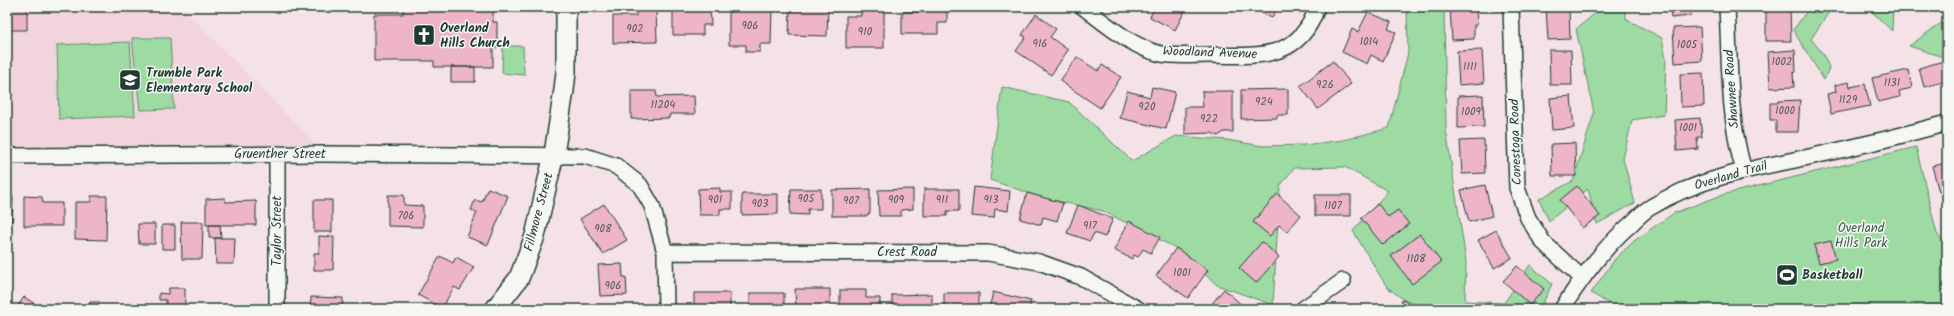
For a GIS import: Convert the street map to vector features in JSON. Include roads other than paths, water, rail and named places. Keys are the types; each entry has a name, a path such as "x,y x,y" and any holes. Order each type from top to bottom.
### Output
{"street":[{"name":"Fillmore Street","path":"495,309 519,278 535,236 554,154 566,72 566,7"},
{"name":"Woodland Avenue","path":"1091,9 1134,43 1161,54 1251,56 1276,53 1298,40 1312,22 1317,7"},
{"name":"Conestoga Road","path":"1511,7 1517,188 1528,218 1543,242 1582,278"},
{"name":"Shawnee Road","path":"1727,7 1732,109 1737,148 1744,171"},
{"name":"Overland Trail","path":"1562,309 1582,278 1617,235 1649,208 1684,190 1744,171 1891,139 1947,123"},
{"name":"Gruenther Street","path":"7,156 277,154 554,154 585,156 616,166 640,185 652,206 665,252 666,309"},
{"name":"Taylor Street","path":"277,154 277,309"},
{"name":"Crest Road","path":"665,252 988,253 1039,262 1081,278 1136,309"},
{"path":"1303,309 1343,281"}],"place":[{"name":"Overland Hills Church","path":"424,35"},
{"name":"Trumble Park Elementary School","path":"130,80"},
{"name":"Basketball","path":"1787,275"}],"park label":[{"name":"Overland Hills Park","path":"1861,236"}]}
